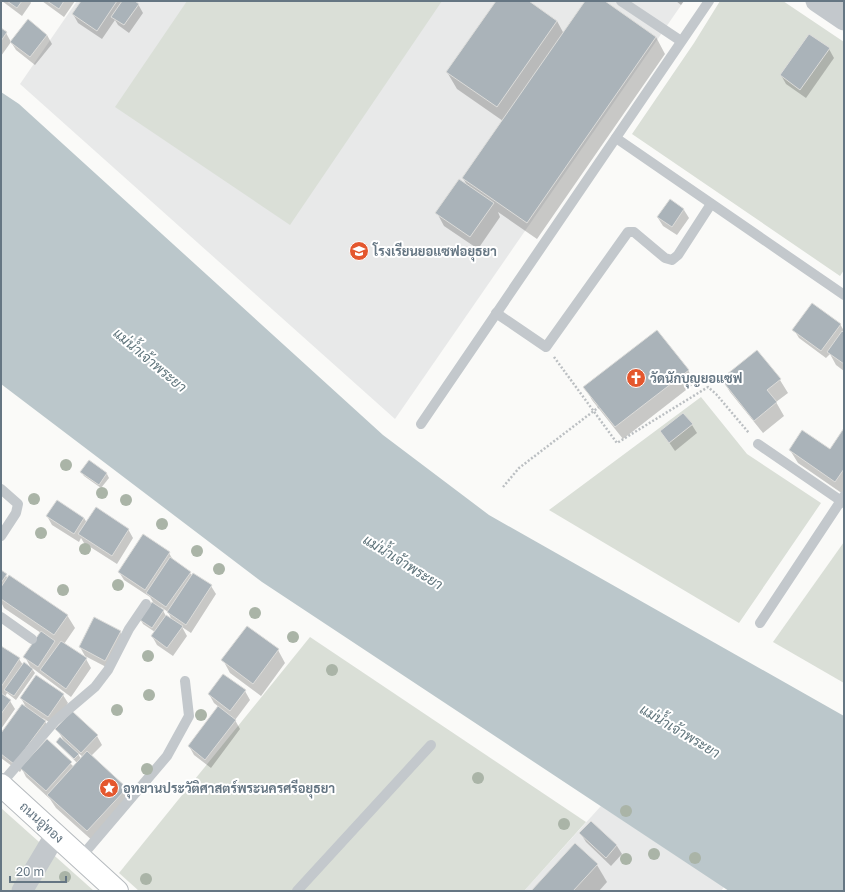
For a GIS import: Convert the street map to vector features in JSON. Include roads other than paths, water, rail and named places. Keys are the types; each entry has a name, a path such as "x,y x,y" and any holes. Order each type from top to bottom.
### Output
{"main road":[{"name":"ถนนอู่ทอง","path":"1,785 117,891"}],"street":[{"path":"816,1 839,11"},
{"path":"22,891 56,834"}],"lane":[{"path":"621,1 681,41"},
{"path":"421,424 709,1"},
{"path":"616,138 844,295"},
{"path":"496,313 546,347 628,232 634,232 666,258 672,260 678,255 711,204"},
{"path":"758,444 843,500 760,623"},
{"path":"1,489 18,504 16,513 1,536"},
{"path":"1,785 56,721 94,687 108,670 129,629 146,604"},
{"path":"1,617 32,639"},
{"path":"81,857 167,756 190,716 185,680"},
{"path":"297,891 431,744"}],"water":[{"name":"แม่น้ำเจ้าพระยา","path":"1,92 19,104 383,435 489,515 844,716 844,891 729,891 262,582 1,384"}],"place":[{"name":"โรงเรียนยอแซฟอยุธยา","path":"359,251"},
{"name":"วัดนักบุญยอแซฟ","path":"636,378"},
{"name":"อุทยานประวัติศาสตร์พระนครศรีอยุธยา","path":"109,788"}]}
